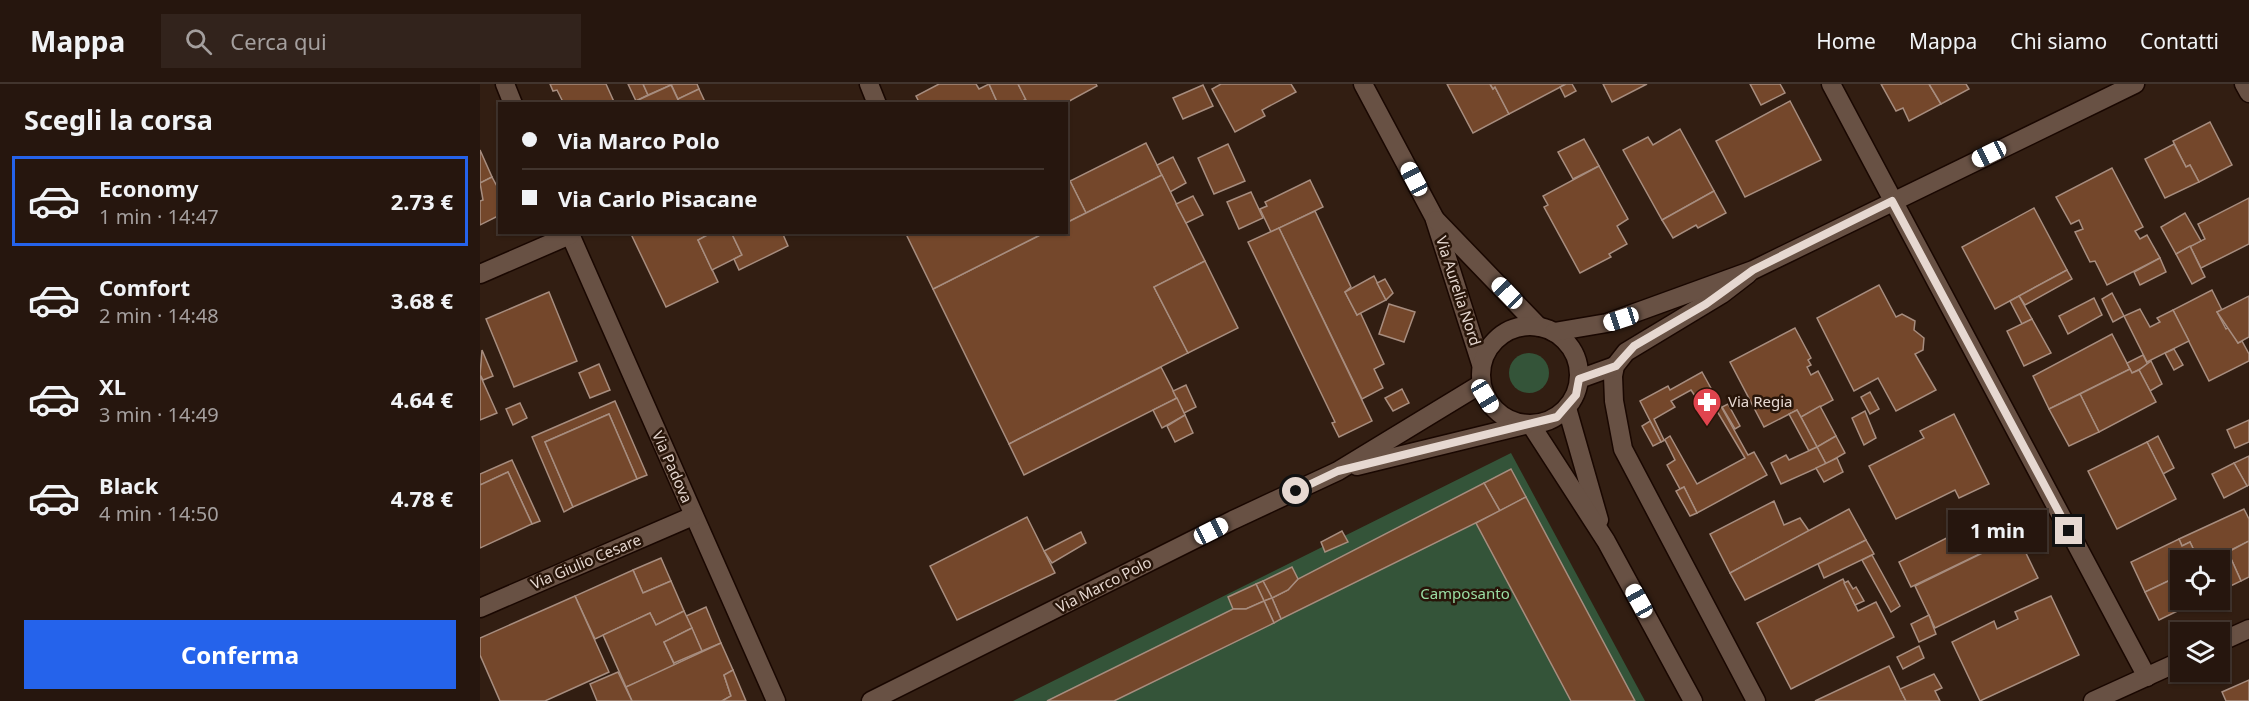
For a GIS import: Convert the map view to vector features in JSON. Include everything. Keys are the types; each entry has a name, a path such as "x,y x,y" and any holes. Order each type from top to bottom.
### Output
{"street":[{"path":"505,84 512,102"},
{"path":"869,84 876,102"},
{"name":"Via Aurelia Nord","path":"1363,84 1434,218 1481,364"},
{"path":"1831,84 2147,677"},
{"path":"1546,329 1563,338 1576,356 1579,379 1576,395 1557,417 1528,425 1513,422 1491,407 1481,384 1481,364 1485,354 1498,337 1518,327 1546,329 1621,319 1753,270 2135,84"},
{"path":"2244,84 2249,93"},
{"name":"Via Aurelia Nord","path":"1434,218 1546,329"},
{"path":"480,274 570,234"},
{"name":"Via Padova","path":"570,234 776,701"},
{"path":"1579,379 1616,366 1634,346 1714,299 1753,270"},
{"path":"1616,366 1614,395 1626,456 1756,701"},
{"name":"Via Marco Polo","path":"871,701 1233,520 1338,471 1481,384"},
{"path":"1567,408 1579,459 1606,542"},
{"path":"1528,425 1606,542 1693,701"},
{"name":"Via Marco Polo","path":"1338,471 1528,425"},
{"name":"Via Giulio Cesare","path":"480,608 693,516"},
{"path":"2230,638 2249,629"},
{"path":"2093,701 2170,666"}],"green space":[{"path":"1529,353 1543,359 1549,373 1543,387 1529,393 1515,387 1509,373 1515,359"},
{"name":"Camposanto","path":"1511,453 1645,701 1013,701"}],"building":[{"path":"550,84 606,84 614,102 563,102 557,90 553,91"},
{"path":"628,84 643,84 648,95 636,101"},
{"path":"643,84 671,84 671,85 648,95"},
{"path":"671,84 697,84 699,89 678,99"},
{"path":"939,84 976,84 979,89 989,84 997,102 919,102 916,96"},
{"path":"989,84 1018,84 1026,99 1021,102 997,102"},
{"path":"1018,84 1096,84 1097,86 1068,102 1027,102"},
{"path":"1221,84 1291,84 1296,92 1262,110 1265,116 1235,132 1212,89"},
{"path":"1447,84 1490,84 1493,89 1495,87 1509,114 1473,133"},
{"path":"1490,84 1566,84 1509,114 1495,87 1493,89"},
{"path":"1572,84 1576,91 1565,97 1560,87"},
{"path":"1603,84 1647,84 1612,102"},
{"path":"1750,84 1780,84 1785,93 1761,105"},
{"path":"1881,84 1929,84 1941,104 1909,121 1903,108 1896,111"},
{"path":"1929,84 1966,84 1969,89 1941,104"},
{"path":"671,85 679,102 636,102"},
{"path":"1203,85 1213,106 1183,119 1173,98"},
{"path":"699,89 705,102 679,102 678,99"},
{"path":"1790,101 1821,160 1745,197 1716,141"},
{"path":"2210,122 2232,165 2199,182 2190,165 2186,167 2173,141"},
{"path":"1680,129 1714,191 1662,220 1623,150 1648,137 1653,145"},
{"path":"1584,139 1599,166 1573,179 1558,152"},
{"path":"1146,143 1162,175 1086,213 1070,181"},
{"path":"1228,144 1245,181 1214,194 1198,158"},
{"path":"2174,144 2186,167 2190,165 2199,182 2165,198 2145,159"},
{"path":"480,150 492,177 480,183"},
{"path":"1173,157 1186,183 1170,192 1157,165"},
{"path":"1599,166 1628,219 1617,226 1627,244 1609,254 1611,257 1580,273 1544,207 1548,205 1543,196"},
{"path":"2112,168 2143,227 2135,231 2140,239 2147,235 2160,258 2107,285 2095,261 2090,262 2075,232 2083,229 2079,220 2071,224 2056,197"},
{"path":"1162,175 1205,261 1154,287 1188,353 1009,444 933,289 1042,234 1068,234 1068,222"},
{"path":"492,177 498,188 498,216 480,225 480,201 483,200 480,183"},
{"path":"1068,177 1086,213 1068,222"},
{"path":"1310,180 1323,207 1271,232 1260,209 1267,206 1265,202"},
{"path":"1714,191 1726,213 1698,228 1696,225 1673,238 1662,220"},
{"path":"1251,192 1263,218 1239,229 1227,202"},
{"path":"1193,196 1203,215 1186,223 1176,204"},
{"path":"2249,198 2249,244 2201,268 2190,246 2205,239 2198,224"},
{"path":"2034,208 2067,270 1995,309 1962,247"},
{"path":"1315,211 1351,287 1345,292 1357,315 1360,312 1384,364 1374,369 1383,388 1362,399 1279,228"},
{"path":"2185,213 2201,241 2176,254 2161,227"},
{"path":"1279,228 1372,421 1339,437 1332,423 1335,422 1248,242"},
{"path":"631,234 709,234 698,240 718,282 666,307"},
{"path":"709,234 732,234 742,255 712,270 698,240"},
{"path":"732,234 783,234 788,246 739,270 734,259 742,255"},
{"path":"906,234 1042,234 933,289"},
{"path":"2190,246 2205,277 2192,284 2176,254"},
{"path":"2160,258 2166,272 2140,285 2134,272"},
{"path":"1205,261 1238,328 1188,353 1154,287"},
{"path":"2067,270 2072,279 2025,305 2019,296"},
{"path":"1374,276 1386,300 1357,315 1345,292"},
{"path":"1385,279 1393,293 1386,300 1377,283"},
{"path":"1879,285 1896,317 1902,314 1915,321 1914,330 1924,338 1923,350 1915,354 1936,390 1896,411 1878,378 1854,391 1817,318"},
{"path":"2212,290 2222,310 2217,312 2226,329 2229,327 2238,343 2242,341 2249,354 2249,361 2209,381 2173,310"},
{"path":"549,292 577,361 514,387 486,319"},
{"path":"2112,293 2124,316 2113,322 2102,299"},
{"path":"2019,296 2032,319 2022,324 2010,301"},
{"path":"2249,296 2249,337 2238,343 2217,312"},
{"path":"2094,298 2102,315 2068,334 2059,316"},
{"path":"1389,304 1415,312 1404,342 1379,334"},
{"path":"2140,309 2150,327 2160,322 2157,318 2173,310 2189,341 2147,362 2124,316"},
{"path":"2032,319 2051,353 2024,366 2007,331"},
{"path":"1795,328 1811,358 1808,360 1811,365 1807,367 1811,375 1818,371 1833,400 1801,417 1797,410 1764,427 1730,362"},
{"path":"2112,334 2130,369 2049,409 2033,376"},
{"path":"2174,349 2183,365 2174,370 2165,353"},
{"path":"482,350 493,376 483,380 480,375"},
{"path":"2143,355 2148,365 2132,373 2127,363"},
{"path":"2151,361 2162,384 2150,391 2139,370"},
{"path":"599,364 610,390 590,398 579,373"},
{"path":"1161,367 1177,398 1024,475 1009,444"},
{"path":"2130,369 2132,373 2139,370 2156,402 2099,432 2080,394"},
{"path":"1702,372 1748,455 1754,452 1767,475 1697,513 1684,487 1680,489 1667,465 1675,460 1665,440 1661,442 1640,401 1668,386 1670,390","holes":["1691,390 1695,396 1705,391 1745,458 1697,484 1670,436 1664,440 1654,419 1675,407 1671,401"]},
{"path":"480,375 497,413 480,420"},
{"path":"1186,385 1196,407 1184,413 1173,391"},
{"path":"1402,389 1409,403 1393,411 1385,398"},
{"path":"1870,392 1879,409 1870,414 1861,397"},
{"path":"2080,394 2099,432 2069,446 2049,409"},
{"path":"1177,398 1185,415 1162,428 1153,410"},
{"path":"615,401 647,475 637,479 609,414 545,442 573,507 564,512 532,437"},
{"path":"520,403 527,418 513,425 506,409"},
{"path":"1728,404 1740,426 1735,429 1722,407"},
{"path":"1820,406 1836,436 1817,447 1801,417"},
{"path":"1797,410 1817,447 1809,451 1789,414"},
{"path":"1865,411 1876,438 1864,445 1852,418"},
{"path":"609,414 637,479 573,507 545,442"},
{"path":"1954,414 1989,484 1959,498 1955,490 1896,519 1869,466 1924,438 1920,431"},
{"path":"1185,415 1193,433 1175,442 1167,426"},
{"path":"2249,420 2249,442 2235,448 2227,430"},
{"path":"1650,421 1661,442 1653,446 1642,426"},
{"path":"1836,436 1845,453 1826,464 1817,447"},
{"path":"2158,436 2174,468 2163,474 2147,442"},
{"path":"2147,442 2176,499 2117,529 2088,471"},
{"path":"1817,447 1826,464 1781,484 1771,463 1786,455 1789,460"},
{"path":"2249,456 2249,485 2247,486 2234,463"},
{"path":"1837,458 1843,472 1824,482 1816,468"},
{"path":"512,460 540,521 532,524 508,472 480,485 480,474"},
{"path":"2234,463 2247,486 2224,498 2212,474"},
{"path":"1511,469 1526,497 1500,511 1484,483"},
{"path":"508,472 532,524 480,548 480,485"},
{"path":"1484,483 1500,511 1281,619 1272,598 1288,590 1298,579"},
{"path":"1684,487 1697,513 1690,516 1676,491"},
{"path":"1526,497 1635,701 1571,701 1476,523"},
{"path":"1774,501 1784,525 1800,518 1809,531 1730,573 1710,534"},
{"path":"1849,509 1866,540 1745,600 1730,573"},
{"path":"2004,509 2017,536 1911,587 1899,562"},
{"path":"2244,509 2249,519 2249,541 2230,550 2194,550 2190,542 2182,546 2179,539"},
{"path":"1027,517 1055,573 957,620 930,566"},
{"path":"1342,531 1348,542 1325,552 1321,542"},
{"path":"1081,532 1086,543 1052,563 1044,551"},
{"path":"2013,538 2017,548 2022,545 2038,578 1935,628 1915,586"},
{"path":"2179,539 2182,546 2190,542 2194,550 2170,550 2170,580 2145,592 2131,562"},
{"path":"1866,540 1874,554 1824,578 1818,564"},
{"path":"2249,541 2249,577 2241,581 2230,556 2230,551"},
{"path":"1872,555 1900,606 1891,612 1862,560"},
{"path":"2230,556 2241,581 2230,586"},
{"path":"661,558 671,581 643,593 633,570"},
{"path":"1292,567 1298,579 1288,590 1272,598 1263,581"},
{"path":"633,570 643,593 671,581 684,611 656,625 650,613 595,639 575,596"},
{"path":"1843,579 1858,611 1876,602 1894,637 1791,689 1757,623"},
{"path":"2170,580 2170,610 2180,610 2159,620 2145,592"},
{"path":"1263,581 1272,598 1264,601 1256,584"},
{"path":"1848,581 1853,589 1856,587 1864,601 1855,605 1844,583"},
{"path":"1256,584 1264,601 1246,609 1233,609 1228,597"},
{"path":"575,596 609,672 545,701 500,701 480,655 480,638"},
{"path":"2051,596 2079,655 1980,701 1952,642 1994,621 1997,629 2018,619 2015,612"},
{"path":"1272,598 1281,619 1274,623 1264,601"},
{"path":"1264,601 1274,623 1114,701 1047,701 1233,609 1246,609"},
{"path":"706,607 721,643 702,651 686,616"},
{"path":"684,611 692,628 664,642 675,666 626,687 603,635 650,613 656,625"},
{"path":"1929,615 1936,634 1919,642 1911,624"},
{"path":"692,628 702,651 674,663 664,642"},
{"path":"721,643 733,670 724,675 731,696 722,701 632,701 626,687"},
{"path":"1919,646 1924,658 1903,669 1897,657"},
{"path":"1889,666 1906,701 1815,701"},
{"path":"733,670 746,701 722,701 731,696 724,675"},
{"path":"618,672 632,701 597,701 590,684"},
{"path":"1934,674 1942,688 1935,691 1940,701 1906,701 1900,689"},
{"path":"2249,680 2249,701 2226,701 2222,692"}],"place":[{"name":"Via Regia","path":"1707,428"}],"route":[{"path":"1296,491 1338,471 1557,417 1576,395 1579,379 1616,366 1620,358 1634,346 1722,294 1753,270 1892,201 2069,531"}]}
